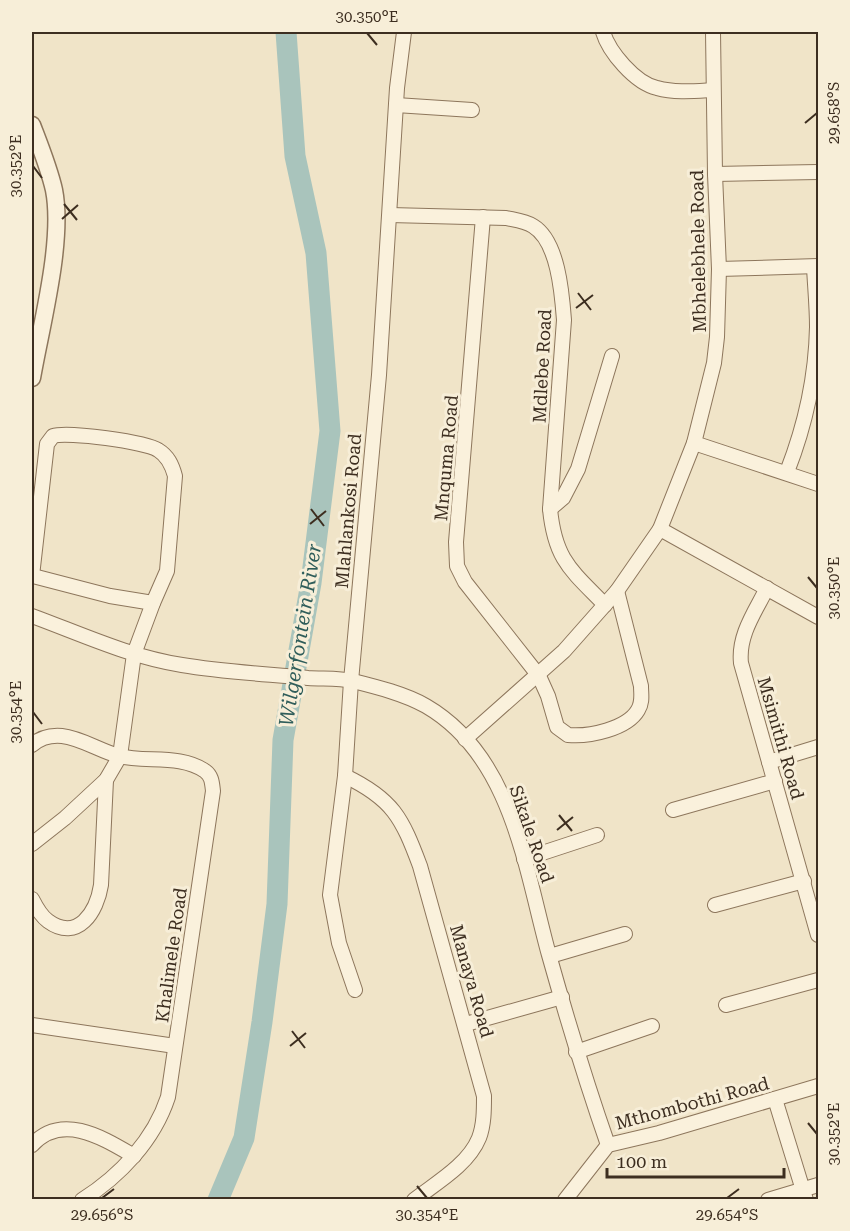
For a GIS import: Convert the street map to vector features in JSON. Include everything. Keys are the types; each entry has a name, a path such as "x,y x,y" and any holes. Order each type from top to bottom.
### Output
{"street":[{"name":"Mlahlankosi Road","path":"355,990 339,943 330,895 345,776 351,681 378,375 396,105 405,32"},
{"path":"603,32 610,49 621,62 633,74 654,88 675,91 713,90"},
{"name":"Mbhelebhele Road","path":"465,739 564,651 617,591 660,529 694,443 714,363 719,268 713,32"},
{"path":"396,105 472,110"},
{"path":"32,125 37,153 54,193 56,217 51,271 32,378"},
{"path":"715,174 819,172"},
{"name":"Mdlebe Road","path":"390,215 506,218 534,226 542,234 553,256 563,298 564,320 550,509 554,537 564,561 605,605"},
{"name":"Mnquma Road","path":"483,217 456,542 457,566 483,608 538,676"},
{"path":"719,268 816,266 817,326 814,390 787,472"},
{"path":"550,509 563,498 578,469 612,356"},
{"path":"32,844 64,819 106,780 120,756 134,654 167,571 175,476 166,456 150,446 69,433 59,433 50,438 47,444 32,576 100,594 153,603"},
{"path":"694,443 819,484"},
{"path":"660,529 819,617"},
{"name":"Msimithi Road","path":"767,588 747,627 739,649 741,663 819,935"},
{"path":"538,676 548,696 557,727 568,735 602,731 623,725 638,710 642,701 641,686 617,591"},
{"name":"Sikale Road","path":"32,616 134,654 184,666 351,681 425,706 465,739 485,765 503,795 524,859 576,1052 608,1145"},
{"path":"32,745 49,736 62,736 120,756"},
{"path":"769,762 819,747"},
{"name":"Khalimele Road","path":"82,1200 111,1179 134,1156 165,1107 171,1085 213,791 212,780 204,770 182,762 120,756"},
{"name":"Manaya Road","path":"345,776 366,787 388,803 399,816 408,833 420,866 466,1024 484,1096 484,1117 479,1139 469,1155 414,1200"},
{"path":"32,899 46,920 56,926 76,927 92,913 101,885 106,780"},
{"path":"673,810 775,781"},
{"path":"524,859 597,835"},
{"path":"715,905 804,881"},
{"path":"550,956 625,934"},
{"path":"726,1005 819,980"},
{"path":"466,1024 562,998"},
{"path":"32,1025 175,1046"},
{"path":"576,1052 652,1026"},
{"name":"Mthombothi Road","path":"565,1200 608,1145 659,1133 819,1086"},
{"path":"775,1099 804,1195"},
{"path":"32,1144 39,1137 53,1130 77,1130 98,1136 134,1156"},
{"path":"768,1200 804,1195 819,1185"}],"waterway":[{"name":"Wilgerfontein River","path":"218,1200 244,1138 262,1022 277,904 283,740 311,583 330,431 316,253 295,156 286,32"}]}
